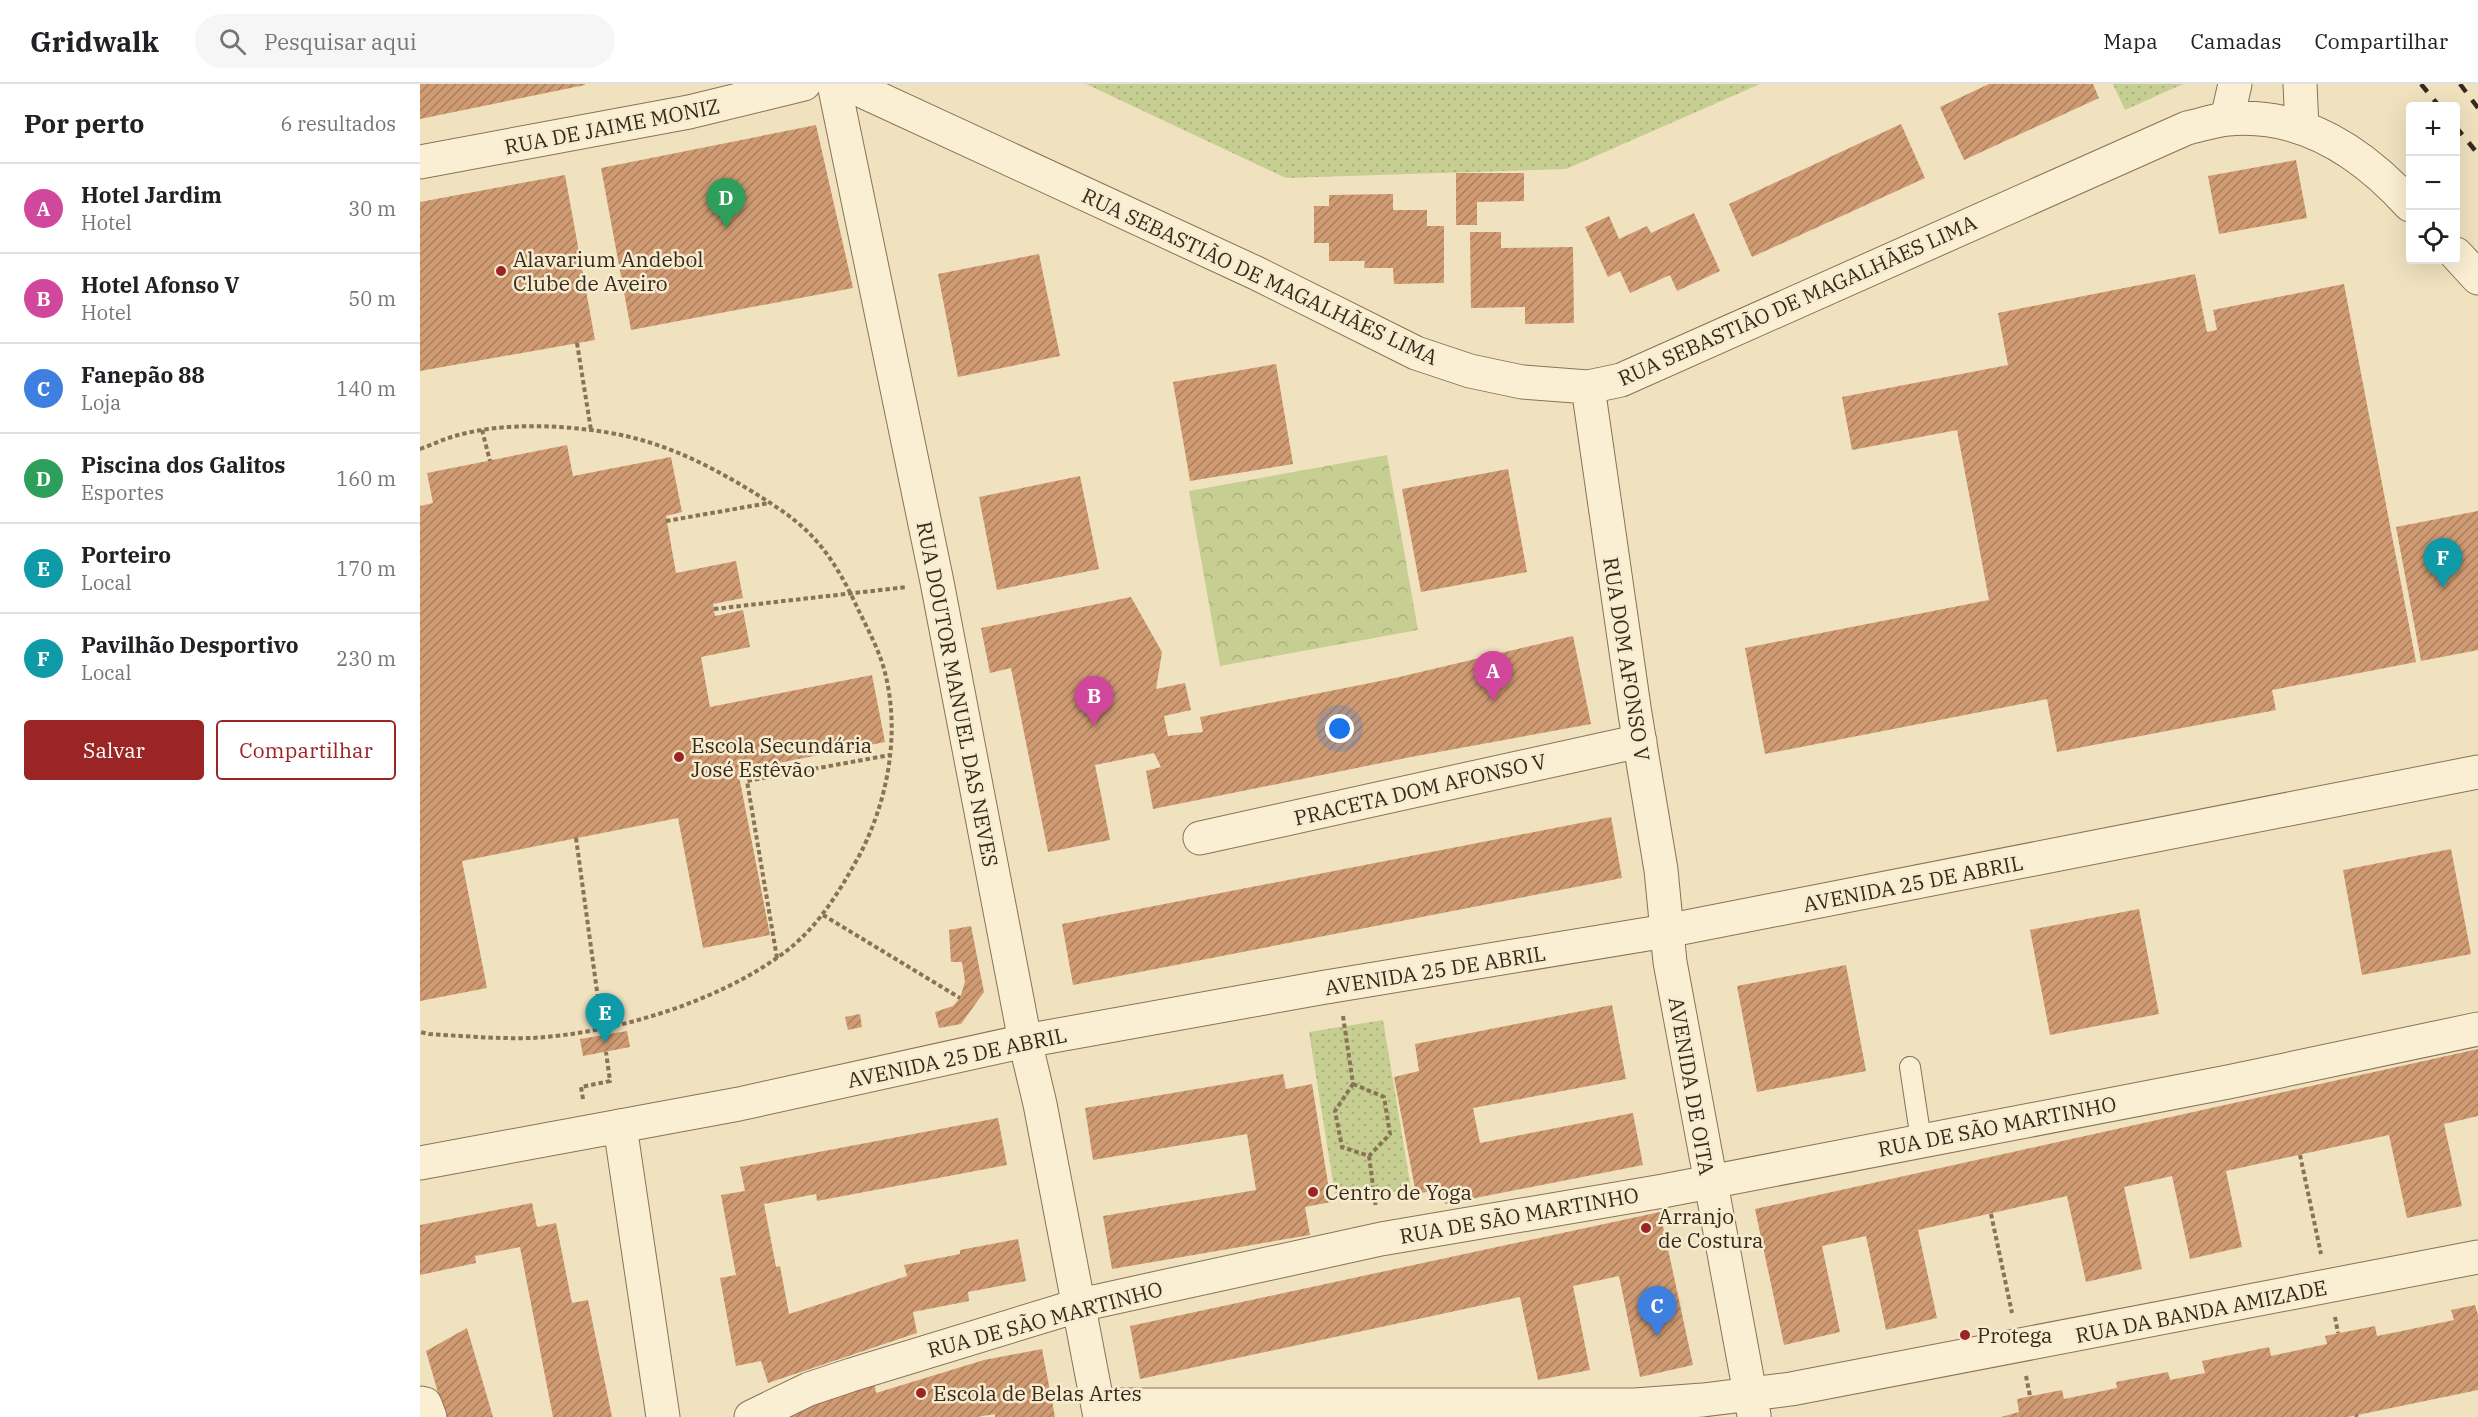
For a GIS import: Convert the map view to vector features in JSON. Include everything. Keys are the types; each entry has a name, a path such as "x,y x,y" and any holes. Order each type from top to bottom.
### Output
{"street":[{"name":"RUA DE JAIME MONIZ","path":"420,162 689,112 804,84"},
{"name":"RUA DOUTOR MANUEL DAS NEVES","path":"834,84 937,582 1024,1041 1040,1104 1099,1411"},
{"name":"RUA SEBASTIÃO DE MAGALHÃES LIMA","path":"847,84 1256,273 1416,353 1470,371 1522,382 1588,387 1621,380 2187,128 2228,119 2260,119 2302,128 2324,136 2354,153 2406,200"},
{"path":"2228,119 2235,84"},
{"path":"2300,84 2302,128"},
{"path":"2460,258 2478,278"},
{"name":"RUA DOM AFONSO V","path":"1588,387 1661,870 1666,931"},
{"name":"PRACETA DOM AFONSO V","path":"1200,838 1640,741"},
{"name":"AVENIDA 25 DE ABRIL","path":"420,1162 739,1104 1024,1041 1339,985 1666,931 2469,776"},
{"name":"AVENIDA DE OITA","path":"1666,931 1709,1182 1752,1406"},
{"name":"RUA DE SÃO MARTINHO","path":"751,1417 809,1389 1080,1305 1381,1239 1709,1182 2228,1082 2478,1029"},
{"path":"620,1126 663,1417"},
{"name":"RUA DA BANDA AMIZADE","path":"1099,1411 1635,1405 1752,1406 1791,1389 2478,1257"},
{"path":"420,1403 425,1404 429,1417"}],"lane":[{"path":"1910,1067 1921,1140"}],"path":[{"path":"577,343 591,430"},
{"path":"420,449 456,435 482,430 544,426 591,430 657,443 707,464 770,503 808,531 831,560 851,594 876,646 887,679 890,755 878,814 844,883 823,915 802,938 777,958 743,978 662,1014 602,1028 532,1038 420,1032"},
{"path":"482,430 490,461"},
{"path":"666,521 770,503"},
{"path":"714,609 905,588"},
{"path":"777,958 747,781 890,755"},
{"path":"576,838 603,1035"},
{"path":"823,915 960,998"},
{"path":"1339,985 1353,1084 1335,1111 1342,1147 1369,1156"},
{"path":"581,1088 610,1081 606,1052"},
{"path":"1353,1084 1384,1097 1390,1134 1369,1156"},
{"path":"2300,1155 2338,1334"},
{"path":"1369,1156 1381,1239"},
{"path":"1992,1214 2030,1396"}],"green space":[{"path":"1086,84 1760,84 1566,169 1286,178"},
{"path":"2113,84 2183,84 2125,110"},
{"path":"1387,455 1418,630 1220,666 1189,491"},
{"path":"1383,1020 1411,1189 1336,1201 1309,1032"}],"building":[{"path":"420,84 585,84 585,85 420,119"},
{"path":"1989,84 2093,84 2099,98 1964,160 1940,107"},
{"path":"1901,124 1925,178 1752,257 1729,204"},
{"path":"816,125 853,288 631,330 601,168"},
{"path":"2296,160 2307,218 2219,234 2208,176"},
{"path":"1456,173 1524,173 1524,201 1477,202 1477,225 1456,225"},
{"name":"Alavarium Andebol Clube de Aveiro","path":"565,175 595,340 420,371 420,202"},
{"path":"1393,194 1393,210 1427,210 1427,226 1444,226 1444,283 1394,284 1393,268 1364,268 1365,261 1329,261 1329,243 1314,243 1314,206 1329,206 1329,195"},
{"path":"1694,213 1720,271 1677,291 1670,275 1630,293 1620,271 1608,277 1585,227 1609,216 1619,239 1647,226 1651,233"},
{"path":"1470,232 1501,232 1501,248 1573,247 1574,323 1525,324 1525,307 1471,308"},
{"path":"1039,254 1060,356 958,377 938,274"},
{"path":"2195,274 2207,332 2217,330 2213,310 2344,284 2416,662 2272,690 2276,710 2057,752 2047,699 1765,754 1745,648 1989,600 1957,430 1852,450 1842,397 2008,365 1998,313"},
{"path":"1276,364 1293,464 1190,481 1173,382"},
{"path":"567,445 573,476 671,457 682,512 666,516 676,573 736,561 743,598 713,604 715,616 743,610 750,647 701,657 710,707 872,675 885,742 738,771 770,935 703,948 678,818 462,861 487,988 420,1001 420,506 433,503 427,473"},
{"path":"1508,469 1527,572 1421,592 1402,489"},
{"path":"1080,476 1099,569 997,590 979,497"},
{"path":"2478,511 2478,650 2421,661 2396,527"},
{"path":"1131,597 1162,652 1156,689 1185,683 1191,710 1164,716 1168,736 1203,732 1200,717 1395,678 1573,636 1591,724 1411,757 1153,809 1146,771 1161,767 1154,753 1095,765 1110,840 1048,852 1011,668 990,673 981,628"},
{"path":"1611,817 1622,878 1073,985 1062,924"},
{"path":"2451,849 2471,954 2362,975 2343,870"},
{"path":"2139,909 2159,1014 2050,1035 2030,930"},
{"path":"971,926 984,992 961,1024 939,1028 935,1012 953,1006 960,998 965,982 962,962 951,962 949,930"},
{"path":"1846,965 1866,1071 1757,1092 1737,986"},
{"path":"1612,1005 1626,1079 1473,1108 1480,1143 1633,1113 1643,1165 1445,1204 1442,1189 1416,1194 1394,1077 1419,1071 1415,1044"},
{"path":"860,1014 862,1027 848,1030 845,1017"},
{"path":"627,1031 630,1047 583,1056 580,1039"},
{"path":"2478,1049 2478,1116 2444,1124 2462,1206 2407,1218 2389,1135 2226,1171 2242,1247 2190,1259 2172,1176 2124,1187 2142,1269 2086,1282 2067,1196 1918,1230 1937,1318 1886,1330 1866,1236 1822,1246 1840,1332 1784,1345 1755,1209"},
{"path":"1283,1074 1286,1089 1312,1084 1331,1202 1305,1207 1310,1235 1112,1269 1103,1216 1256,1190 1247,1134 1093,1160 1085,1108"},
{"path":"998,1118 1007,1165 817,1201 816,1194 764,1204 776,1267 780,1266 789,1314 907,1276 904,1265 960,1254 960,1250 1018,1239 1026,1281 968,1292 969,1301 913,1312 917,1333 768,1383 761,1361 736,1366 720,1278 736,1275 721,1195 745,1191 740,1167"},
{"path":"532,1203 537,1227 556,1223 572,1303 588,1300 612,1417 553,1417 520,1247 475,1256 476,1263 420,1275 420,1225"},
{"path":"1660,1212 1693,1365 1640,1377 1619,1276 1573,1286 1590,1370 1538,1380 1520,1297 1140,1379 1130,1326"},
{"path":"2475,1305 2478,1315 2478,1390 2348,1417 2001,1417 2019,1412 2017,1399 2062,1390 2064,1399 2117,1388 2116,1382 2168,1372 2170,1380 2205,1373 2202,1361 2269,1347 2271,1356 2327,1344 2325,1336 2375,1326 2377,1336 2402,1331 2454,1320 2451,1310"},
{"path":"467,1328 493,1417 445,1417 426,1351"},
{"path":"1042,1349 1055,1417 995,1417 995,1414 977,1417 778,1417 874,1380 876,1393 984,1360"}],"railway":[{"path":"2421,84 2436,102"},
{"path":"2460,84 2478,108"},
{"path":"2460,132 2478,154"}],"place":[{"name":"Piscina dos Galitos","path":"726,228"},
{"name":"Alavarium Andebol Clube de Aveiro","path":"501,271"},
{"name":"Pavilhão Desportivo","path":"2443,588"},
{"name":"Hotel Jardim","path":"1493,701"},
{"name":"Hotel Afonso V","path":"1094,726"},
{"name":"Escola Secundária José Estêvão","path":"679,757"},
{"name":"Porteiro","path":"605,1043"},
{"name":"Centro de Yoga","path":"1313,1192"},
{"name":"Arranjo de Costura","path":"1646,1228"},
{"name":"Protega","path":"1965,1335"},
{"name":"Fanepão 88","path":"1657,1336"},
{"name":"Escola de Belas Artes","path":"921,1393"}]}
